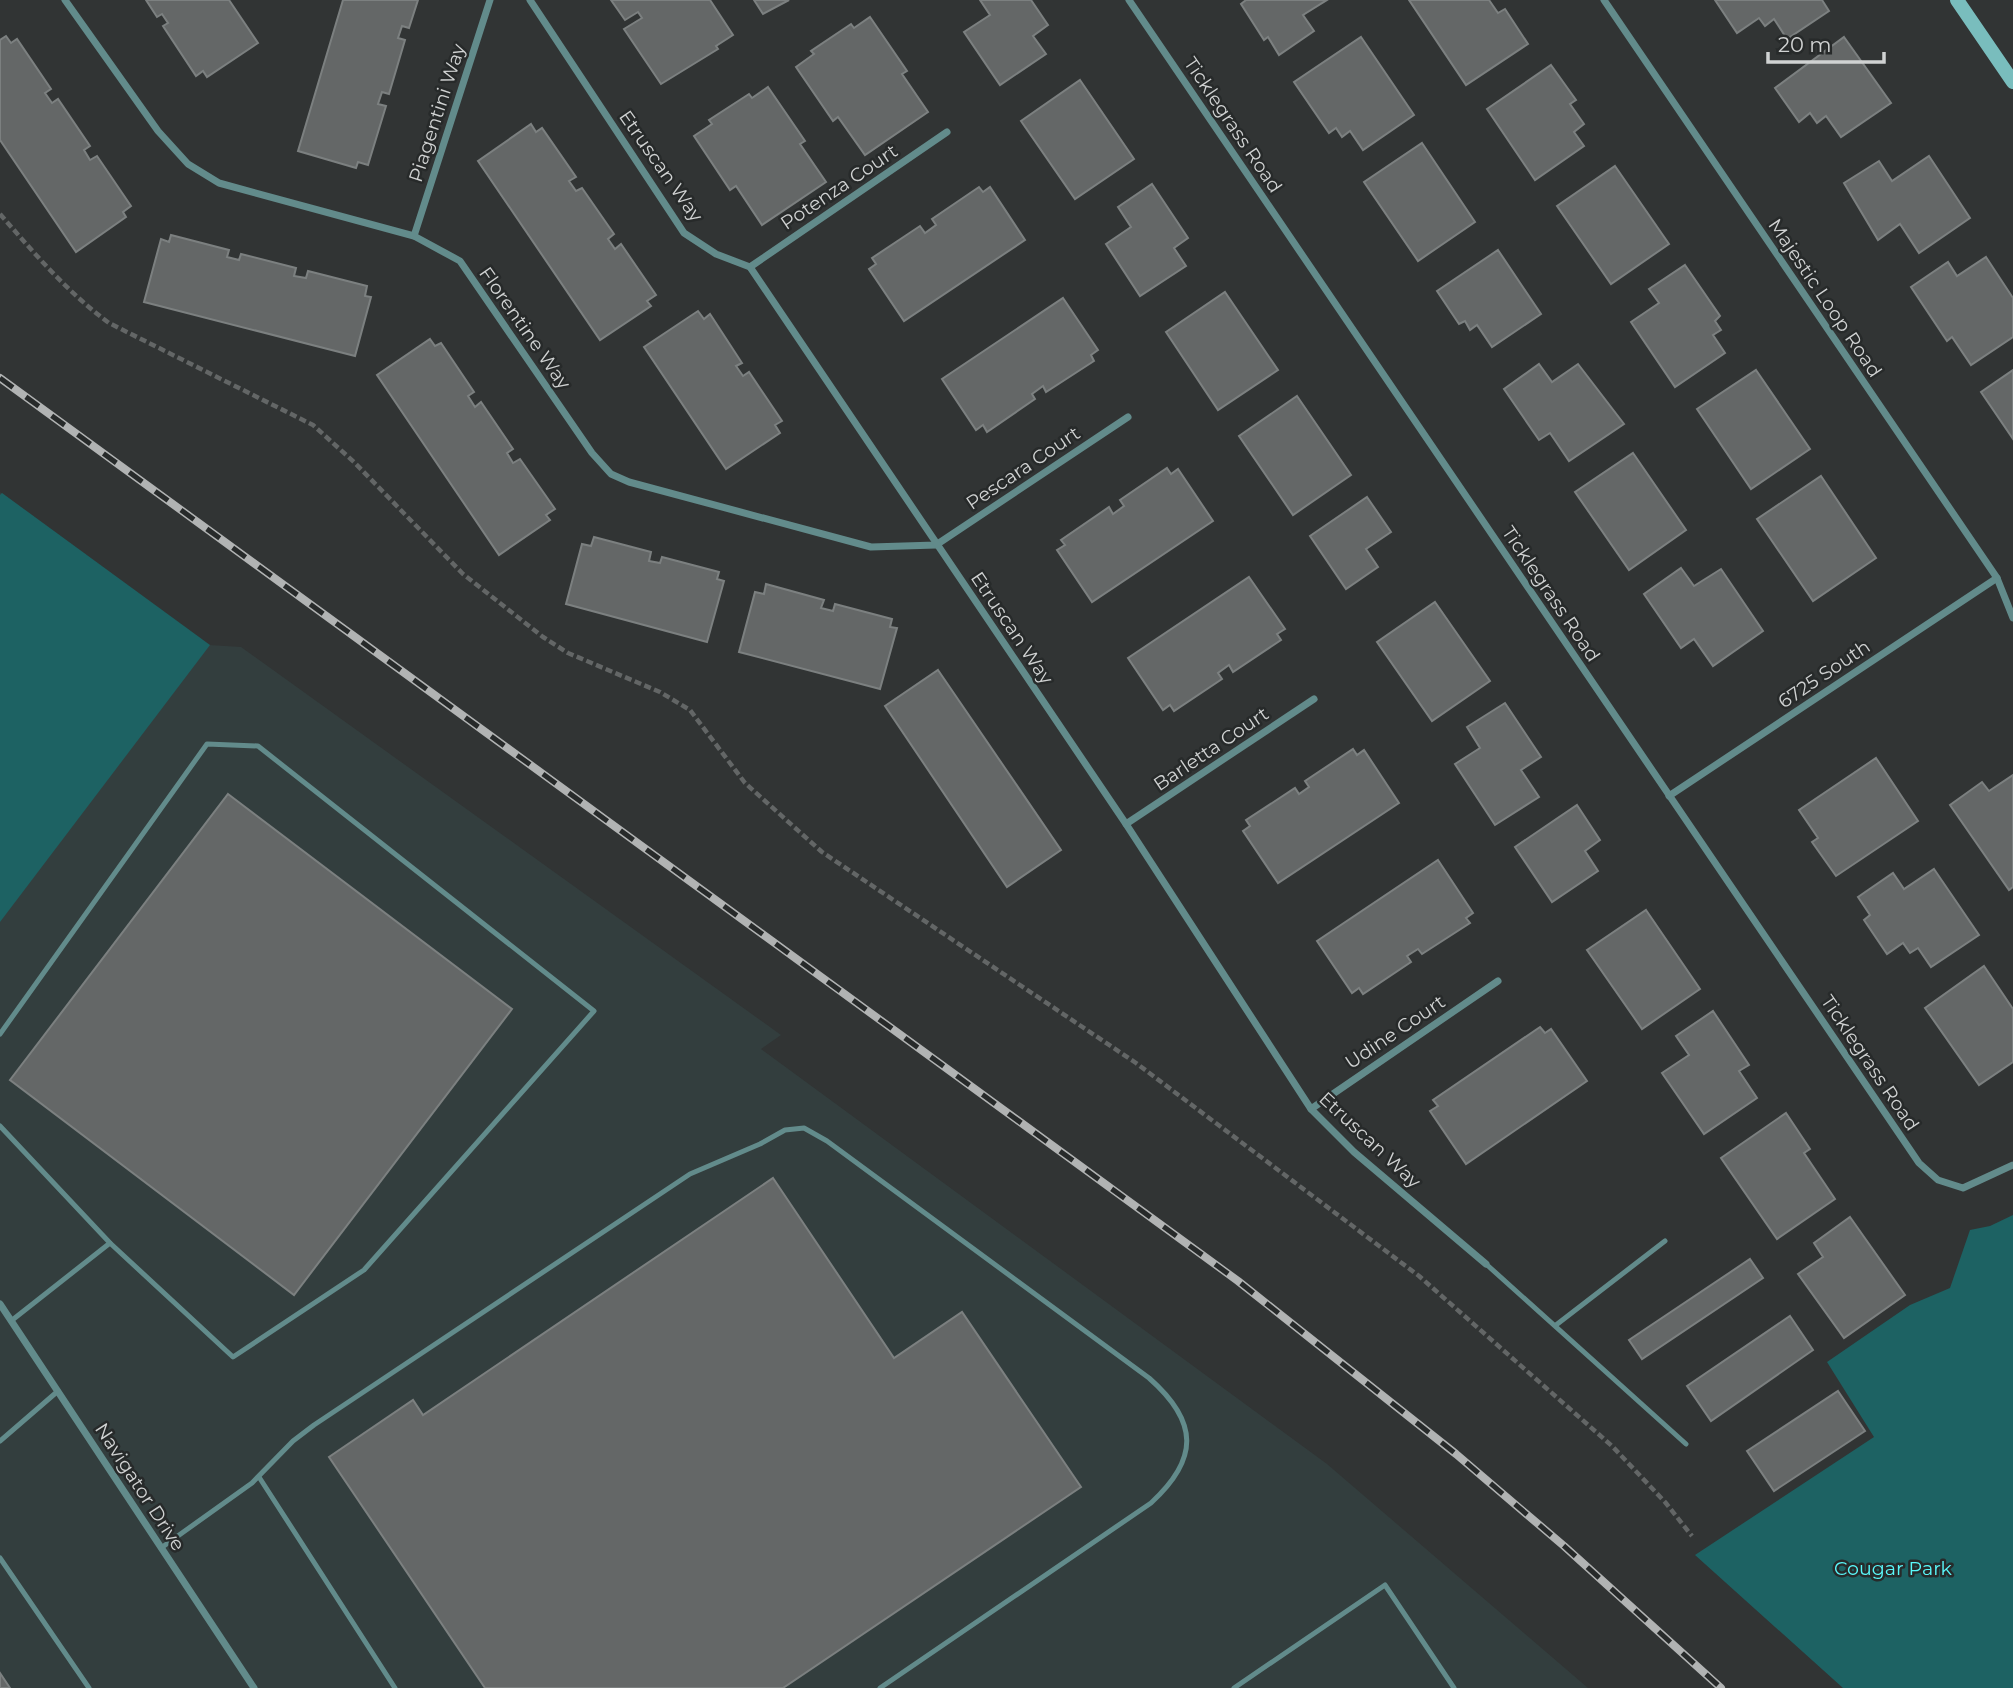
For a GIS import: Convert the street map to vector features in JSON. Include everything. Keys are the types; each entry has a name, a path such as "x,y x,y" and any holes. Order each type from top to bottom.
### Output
{"main road":[{"path":"1957,0 2013,82"}],"street":[{"name":"Florentine Way","path":"65,0 158,131 188,164 219,184 414,236 460,261 592,453 611,474 629,482 871,547 936,545"},
{"name":"Piagentini Way","path":"414,236 491,0"},
{"name":"Ticklegrass Road","path":"1129,0 1919,1163 1938,1180 1963,1188 2013,1165"},
{"name":"Majestic Loop Road","path":"1604,0 1997,578 2013,618"},
{"name":"Etruscan Way","path":"534,1 684,233 716,254 750,267 1126,824 1311,1109 1354,1152 1486,1264"},
{"name":"Potenza Court","path":"750,267 947,132"},
{"name":"Pescara Court","path":"936,545 1128,417"},
{"name":"6725 South","path":"1670,796 1997,578"},
{"name":"Barletta Court","path":"1126,824 1314,699"},
{"name":"Udine Court","path":"1311,1109 1498,981"},
{"name":"Navigator Drive","path":"0,1304 254,1688"}],"lane":[{"path":"0,1034 207,744 258,746 594,1011 364,1270 233,1357 110,1243 0,1126"},
{"path":"161,1548 259,1477 293,1441 314,1425 690,1174 760,1144 785,1130 804,1128 827,1141 1149,1378 1175,1405 1183,1424 1187,1445 1184,1463 1172,1483 1151,1503 880,1688"},
{"path":"1556,1325 1665,1241"},
{"path":"11,1321 110,1243"},
{"path":"1486,1264 1686,1444"},
{"path":"0,1441 58,1391"},
{"path":"259,1477 396,1688"},
{"path":"0,1558 89,1688"},
{"path":"1234,1688 1385,1585 1454,1688"}],"path":[{"path":"0,214 66,289 88,307 118,327 313,425 354,462 463,574 542,637 568,653 660,692 690,710 745,782 822,852 1136,1063 1419,1276 1612,1446 1665,1502 1692,1536"}],"shaded area":[{"path":"0,492 209,645 241,647 781,1035 761,1049 1327,1464 1588,1688 0,1688"}],"green space":[{"path":"2,493 210,645 0,922 0,495"},
{"name":"Cougar Park","path":"2013,1215 2013,1688 1843,1688 1695,1555 1874,1437 1827,1362 1910,1305 1950,1288 1970,1230 1990,1226"}],"building":[{"path":"146,0 229,0 258,43 207,77 203,71 196,76 163,26 168,23 162,14 157,17"},
{"path":"343,0 418,0 409,28 402,26 398,38 405,40 389,94 382,92 378,104 386,106 368,165 358,162 356,168 298,151"},
{"path":"611,0 710,0 733,35 716,46 718,49 661,84 624,29 642,18 638,12 625,20"},
{"path":"754,0 789,0 763,14"},
{"path":"980,0 1031,0 1048,25 1033,36 1046,54 1000,85 964,32 990,15"},
{"path":"1246,0 1327,0 1303,15 1314,31 1279,55 1268,37 1264,40 1241,4"},
{"path":"1409,0 1489,0 1498,13 1505,9 1528,44 1466,85"},
{"path":"1715,0 1822,0 1829,11 1787,39 1774,19 1765,26 1759,18 1737,33"},
{"path":"870,17 907,71 902,74 928,112 865,155 838,117 833,121 796,67 814,54 811,51 851,24 854,28"},
{"path":"6,36 11,43 17,39 51,89 45,93 52,103 58,99 90,146 84,150 90,160 97,156 131,206 123,212 126,217 76,252 0,140 0,40"},
{"path":"1361,37 1414,115 1363,150 1350,131 1342,137 1336,128 1329,133 1294,82"},
{"path":"1844,37 1891,103 1841,137 1826,116 1817,123 1810,113 1799,122 1775,88"},
{"path":"1551,65 1576,100 1570,104 1584,124 1574,132 1584,146 1535,180 1487,109"},
{"path":"1080,80 1134,159 1075,199 1021,121"},
{"path":"768,87 805,141 800,144 826,182 762,225 736,186 730,190 694,136 712,124 709,120 749,94 752,98"},
{"path":"531,124 536,132 542,128 576,177 569,181 576,191 582,188 614,234 608,239 615,249 621,244 656,295 647,301 651,306 600,340 478,161"},
{"path":"1422,143 1475,222 1418,261 1364,182"},
{"path":"1929,156 1970,218 1919,253 1900,224 1878,240 1844,183 1879,161 1892,181"},
{"path":"1615,166 1669,244 1611,284 1557,206"},
{"path":"1152,184 1188,238 1174,248 1186,266 1140,296 1106,244 1131,227 1118,207"},
{"path":"979,187 983,192 990,187 1025,240 904,321 869,269 876,264 872,258 920,226 925,233 936,225 932,219"},
{"path":"171,235 229,250 227,257 239,260 241,254 296,268 294,276 306,278 308,271 367,286 365,296 371,297 355,356 144,302 161,239 169,242"},
{"path":"1498,250 1541,314 1492,347 1477,325 1470,330 1465,321 1459,324 1437,291"},
{"path":"1986,257 2013,298 2013,337 1971,365 1952,337 1947,341 1911,287 1948,262 1957,276"},
{"path":"1685,265 1720,316 1715,321 1721,330 1713,335 1725,353 1675,387 1631,322 1659,303 1649,289"},
{"path":"1225,292 1278,370 1218,410 1166,332"},
{"path":"1063,298 1098,350 1091,355 1094,361 1046,392 1043,386 1032,394 1035,399 987,432 983,425 976,430 942,379"},
{"path":"698,311 704,319 710,314 742,363 736,366 743,376 749,372 782,421 775,425 780,433 726,469 644,347"},
{"path":"430,339 435,346 441,343 474,392 468,396 475,407 481,402 513,449 507,453 513,463 520,459 555,509 546,515 550,520 499,555 377,375"},
{"path":"1539,364 1552,382 1578,364 1624,424 1569,461 1550,433 1539,440 1504,389"},
{"path":"1756,370 1810,449 1751,489 1697,409"},
{"path":"2013,370 2013,439 1981,392"},
{"path":"1297,396 1351,475 1293,515 1239,436"},
{"path":"1633,453 1686,530 1629,570 1575,492"},
{"path":"1167,468 1171,474 1178,469 1213,521 1092,602 1057,550 1065,545 1061,540 1109,507 1113,514 1124,506 1120,500"},
{"path":"1821,476 1876,558 1813,601 1757,519"},
{"path":"1367,497 1391,532 1366,549 1378,567 1346,589 1310,536"},
{"path":"594,537 651,552 649,561 660,563 662,557 719,572 717,579 724,581 707,642 566,604 582,544 591,546"},
{"path":"1681,568 1694,586 1721,569 1763,631 1713,666 1694,639 1681,648 1644,594"},
{"path":"1249,577 1285,629 1277,634 1281,640 1233,672 1229,665 1218,673 1222,679 1174,711 1170,705 1163,710 1128,658"},
{"path":"766,584 824,600 821,608 833,611 835,604 892,619 890,627 897,628 880,689 739,652 755,592 764,594"},
{"path":"1435,602 1490,681 1432,721 1377,642"},
{"path":"938,670 1061,850 1007,887 885,706"},
{"path":"1505,703 1541,757 1521,770 1539,797 1495,825 1455,764 1480,748 1467,727"},
{"path":"1353,749 1357,755 1364,750 1399,803 1278,883 1243,831 1250,826 1246,820 1295,788 1299,794 1309,787 1305,781"},
{"path":"1876,758 1918,821 1836,876 1812,842 1818,838 1799,810"},
{"path":"2013,775 2013,887 2009,890 1950,805 1982,782 1989,791"},
{"path":"228,794 512,1009 294,1295 10,1080"},
{"path":"1577,805 1600,840 1585,851 1598,871 1552,902 1515,847"},
{"path":"1438,860 1473,913 1466,918 1470,923 1422,954 1418,949 1407,956 1411,962 1363,994 1359,988 1352,993 1317,941"},
{"path":"1934,869 1979,935 1931,967 1918,948 1910,953 1903,943 1887,954 1864,920 1870,915 1858,897 1893,873 1904,889"},
{"path":"1646,910 1700,989 1642,1029 1587,950"},
{"path":"1984,966 2013,1009 2013,1062 1979,1085 1925,1008"},
{"path":"1713,1011 1749,1065 1739,1071 1757,1098 1704,1134 1662,1073 1689,1055 1676,1036"},
{"path":"1540,1027 1545,1033 1551,1029 1587,1081 1466,1164 1430,1111 1438,1106 1433,1100"},
{"path":"1786,1113 1810,1149 1804,1153 1835,1199 1777,1239 1721,1158"},
{"path":"773,1178 894,1358 962,1312 1081,1487 783,1688 485,1688 329,1457 413,1400 423,1415"},
{"path":"1850,1217 1905,1295 1844,1338 1798,1274 1823,1257 1814,1243"},
{"path":"1750,1259 1763,1278 1642,1359 1629,1340"},
{"path":"1790,1316 1813,1350 1711,1421 1687,1386"},
{"path":"1838,1391 1865,1431 1774,1491 1747,1451"},
{"path":"0,1673 10,1688 0,1688"}],"railway":[{"path":"0,378 1238,1281 1456,1454 1564,1546 1721,1688"}]}
